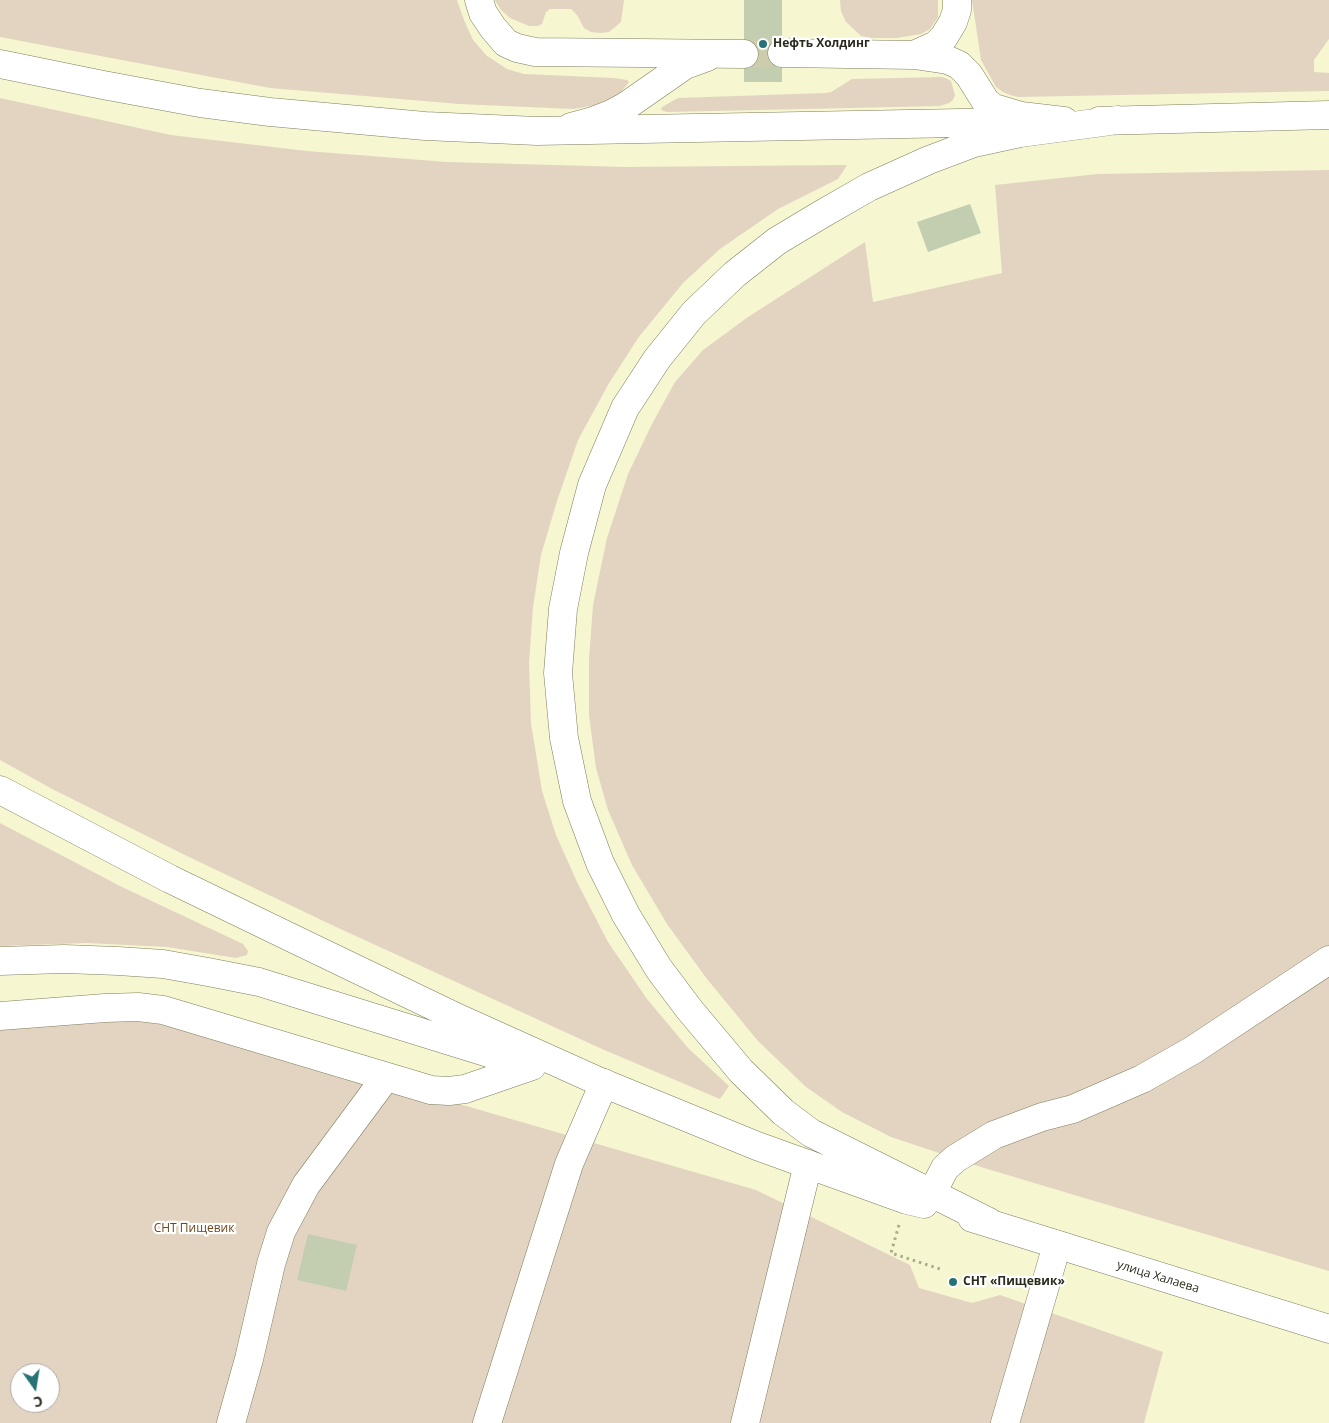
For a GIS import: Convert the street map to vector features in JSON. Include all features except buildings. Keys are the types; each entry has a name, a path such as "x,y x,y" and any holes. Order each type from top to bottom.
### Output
{"main road":[{"path":"479,0 483,13 506,43 534,52 733,53 685,65 626,106 611,114 570,127 537,131"},
{"path":"914,55 936,46 944,37 955,16 957,0"},
{"path":"782,53 914,55 948,60 959,65 969,75 986,102 994,108 1021,116 1064,121"},
{"path":"0,64 103,85 270,112 398,124 537,131 1329,115"},
{"path":"989,1222 811,1133 782,1112 735,1064 689,1010 658,969 626,915 600,863 577,801 564,738 558,673 563,609 574,553 592,485 626,408 657,359 694,313 735,274 777,241 822,214 869,187 929,160 974,143 1020,133 1118,120"},
{"path":"0,790 170,879 458,1018 601,1082 757,1146 907,1200 989,1222"},
{"path":"0,961 118,960 162,964 260,982 532,1066 601,1082"},
{"path":"932,1193 945,1168 955,1159 994,1135 1042,1117 1073,1109 1142,1078 1192,1050 1329,960"},
{"path":"0,1016 105,1008 138,1007 163,1010 431,1090 449,1091 465,1089 532,1066"},
{"path":"231,1423 249,1359 270,1264 281,1232 306,1185 386,1078"},
{"path":"487,1423 569,1164 601,1082"},
{"path":"745,1423 808,1164"},
{"name":"улица Халаева","path":"989,1222 1057,1245 1329,1329"},
{"path":"1005,1423 1057,1245"}],"green space":[{"path":"0,0 457,0 473,40 487,56 507,69 524,74 614,78 629,82 621,92 610,99 596,105 574,109 459,104 270,88 0,37"},
{"path":"495,0 624,0 621,22 609,32 601,33 591,32 584,28 577,15 571,9 550,9 546,12 542,24 529,26 510,18 501,10"},
{"path":"840,0 938,0 938,17 930,29 921,34 897,38 871,38 861,36 846,22 841,11"},
{"path":"972,0 1329,0 1329,39 1314,60 1314,72 1329,73 1329,91 1018,97 1010,95 996,87 981,60"},
{"path":"943,77 951,81 955,95 949,103 940,106 667,112 661,110 662,107 678,98 825,93 831,92 852,79"},
{"path":"0,98 171,135 307,151 447,162 625,167 847,165 838,179 778,209 720,249 683,283 638,338 608,385 578,440 541,555 533,607 529,663 531,723 542,791 556,835 578,884 608,942 647,999 688,1048 729,1086 720,1099 602,1049 334,926 54,790 0,760"},
{"path":"1329,170 1329,1271 984,1168 891,1137 842,1112 806,1087 758,1041 707,979 667,924 632,865 608,810 596,768 589,715 589,659 593,605 607,538 628,474 675,382 703,350 748,317 865,242 873,302 1002,273 995,185 1098,174"},
{"path":"0,823 122,887 243,944 248,951 247,955 236,958 167,947 87,943 0,946"},
{"name":"СНТ Пищевик","path":"149,1014 756,1190 910,1265 919,1288 972,1303 1000,1295 1163,1352 1144,1423 0,1423 0,1022"}],"tunnel":[{"path":"744,54 782,53"}],"place":[{"name":"Нефть Холдинг","path":"763,44"},
{"name":"СНТ «Пищевик»","path":"953,1282"}]}
